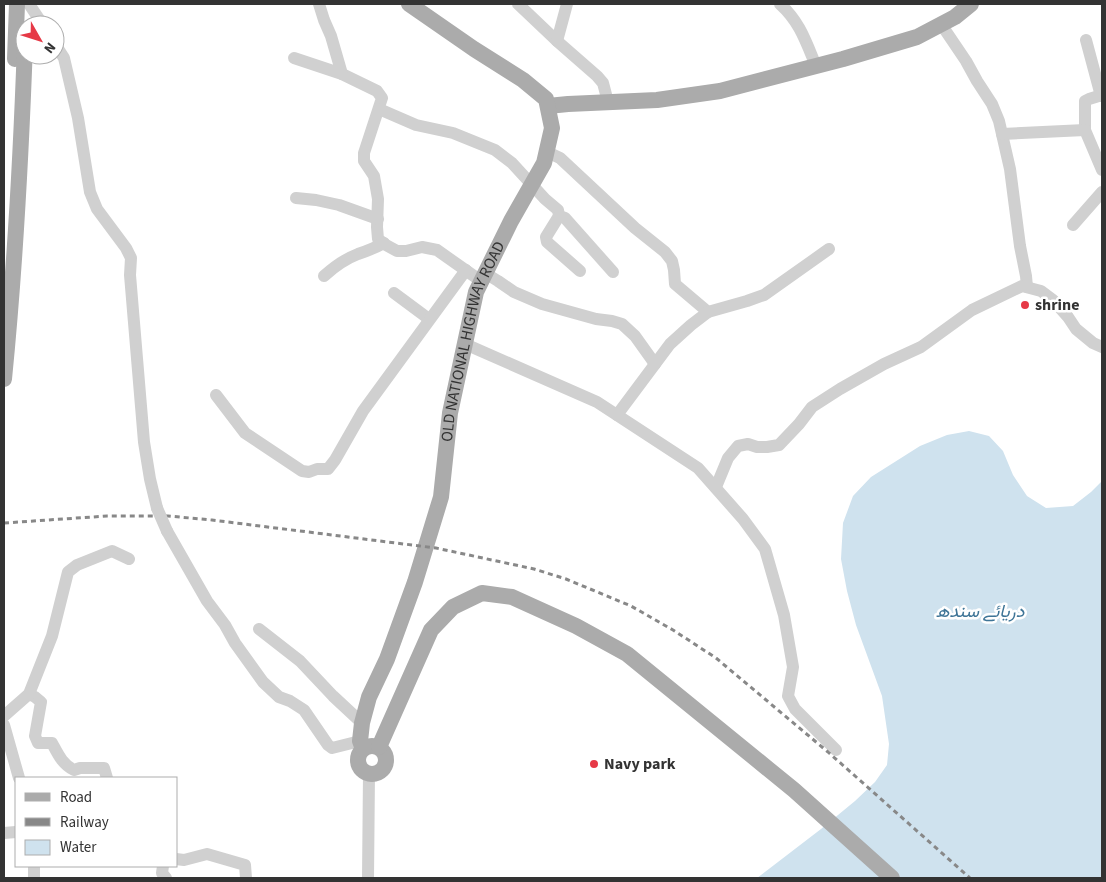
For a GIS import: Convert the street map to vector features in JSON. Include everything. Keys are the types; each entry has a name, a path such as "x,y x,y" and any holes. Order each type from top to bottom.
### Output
{"main road":[{"path":"4,264 12,148 17,4"},
{"path":"409,4 523,80 546,99 548,106 657,100 720,91 916,37 955,17 971,4"},
{"path":"4,379 21,149 24,65"},
{"name":"OLD NATIONAL HIGHWAY ROAD","path":"368,746 362,723 369,697 387,659 416,582 439,505 450,413 476,292 511,221 544,163 552,128 548,106"},
{"path":"368,746 383,751 386,756 384,767 375,773 369,773 362,769 359,765 358,756 368,746 431,630 453,607 482,593 512,596 576,626 628,654 794,790 892,878"}],"street":[{"path":"28,4 36,15"},
{"path":"319,4 342,74"},
{"path":"518,4 597,76 603,83 608,102"},
{"path":"557,41 567,4"},
{"path":"780,4 788,10 801,29 816,66"},
{"path":"941,24 992,104 999,120 1010,169 1027,287"},
{"path":"1086,40 1102,95 1086,101 1084,130 1102,170"},
{"path":"294,58 342,74 377,91 382,98 364,153 364,160 374,176 378,199 378,239 397,251 422,247 437,250 466,270 542,304 622,324 635,336 655,364"},
{"path":"65,62 78,118 90,192 97,209 126,248 131,258 130,275 144,442 157,508 167,531 207,601 263,682 279,697 290,701 304,710 332,748 368,746"},
{"path":"379,109 416,125 453,133 495,150 512,163 545,199 558,210 559,216 546,237 547,242 580,271"},
{"path":"1002,134 1084,130"},
{"path":"547,152 560,158 635,228 665,252 672,261 675,284 708,312"},
{"path":"1073,226 1098,207 1102,192"},
{"path":"296,198 339,205 378,219"},
{"path":"559,216 565,218 613,272"},
{"path":"324,276 357,254 384,243"},
{"path":"617,415 670,344 691,325 708,312 764,294 829,248"},
{"path":"216,395 245,433 302,471 328,470 363,411 466,270"},
{"path":"716,487 728,458 738,446 748,444 757,447 779,445 812,407 840,388 884,364 921,347 972,310 1022,286 1041,291 1053,300 1076,329 1093,343 1102,347"},
{"path":"394,293 429,319"},
{"path":"465,344 597,402 698,468 716,487 765,549 784,615 793,667 788,696 795,709 836,750"},
{"path":"4,716 29,694 52,636 68,572 78,565 112,551 129,559"},
{"path":"260,629 300,661 362,723"},
{"path":"29,694 41,702 36,736 38,743 52,743 62,761 68,767 74,770 80,768 104,768 106,777"},
{"path":"4,725 19,777"},
{"path":"368,878 369,773"},
{"path":"178,859 184,860 208,854 245,865 246,878"}],"water":[{"name":"دریائے سندھ","path":"969,431 989,436 1003,451 1013,475 1027,496 1046,508 1073,506 1102,481 1102,878 757,878 855,801 875,782 887,765 889,744 882,696 856,625 841,559 843,523 853,496 871,477 920,446 947,435"}],"railway":[{"path":"4,523 107,516 168,516 212,520 436,548 534,569 566,579 631,606 716,658 828,752 970,878"}],"place":[{"name":"shrine","path":"1025,305"},
{"name":"Navy park","path":"594,764"}]}
